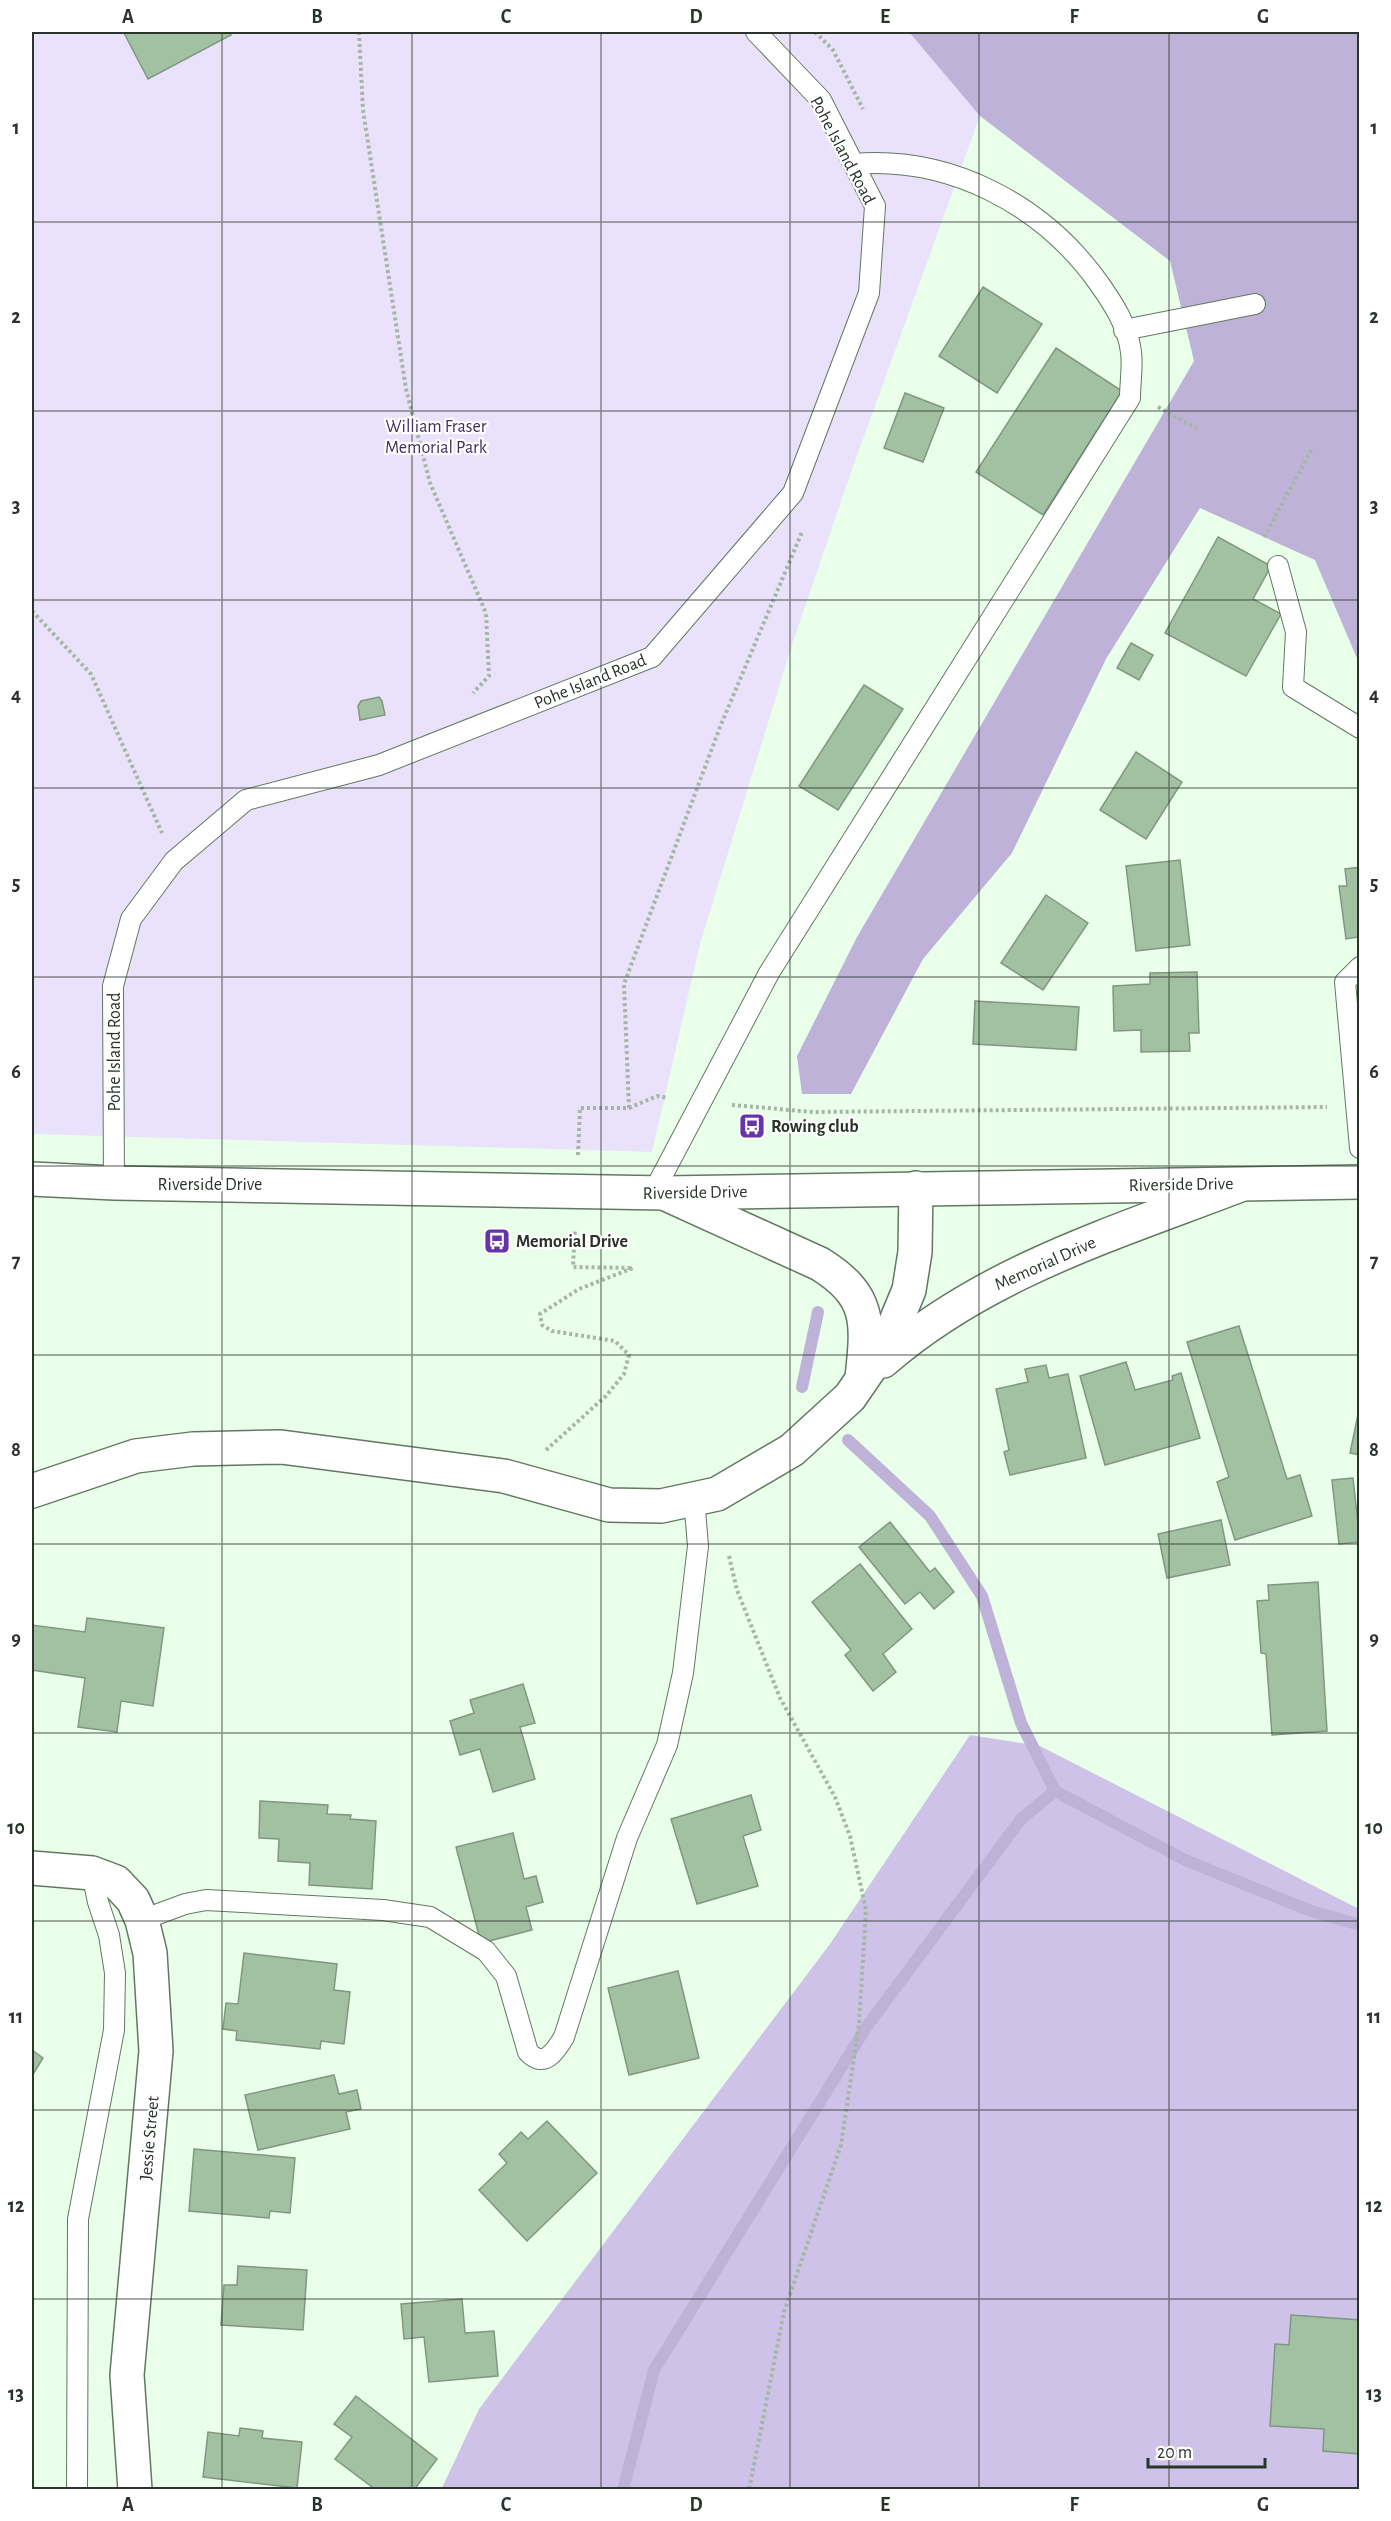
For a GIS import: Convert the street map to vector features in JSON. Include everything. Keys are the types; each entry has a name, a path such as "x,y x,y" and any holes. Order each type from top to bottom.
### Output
{"street":[{"name":"Riverside Drive","path":"32,1179 114,1183 330,1185 658,1193 1359,1182"},
{"name":"Memorial Drive","path":"862,1380 909,1338 971,1296 1048,1258 1248,1183"},
{"name":"Memorial Drive","path":"32,1491 136,1456 193,1449 280,1447 514,1479 609,1504 661,1506 705,1496 792,1450 850,1397 862,1380 887,1343 909,1290 915,1252 916,1188"},
{"path":"658,1193 820,1264 837,1275 859,1299 864,1318 866,1344 862,1380"},
{"name":"Jessie Street","path":"32,1868 92,1873 116,1882 133,1900 142,1920 150,1953 156,2051 127,2374 135,2490"}],"lane":[{"name":"Pohe Island Road","path":"114,1183 113,986 131,919 174,861 246,800 379,765 652,657 793,494 869,293 875,206 821,100 756,32"},
{"path":"658,1193 701,1102 769,973 1130,398 1131,351 1117,309 1080,257 1029,212 992,191 948,172 884,162 854,164"},
{"path":"1124,330 1255,304"},
{"path":"1278,566 1296,632 1293,687 1359,729"},
{"path":"1359,967 1345,982 1359,1148"},
{"path":"142,1920 185,1904 206,1900 383,1910 430,1917 486,1951 506,1976 528,2052 534,2058 544,2060 554,2055 564,2037 627,1838 667,1745 683,1672 705,1496"},
{"path":"77,2490 78,2219 114,2030 115,1973 109,1935 98,1902 92,1873"}],"path":[{"path":"359,32 363,110 406,389 430,483 486,613 489,676 466,700"},
{"path":"815,32 833,50 846,72 878,142 884,162"},
{"path":"1156,406 1198,429"},
{"path":"1264,537 1314,447"},
{"path":"630,1108 624,984 720,727 805,525"},
{"path":"32,611 91,674 174,861"},
{"path":"514,1479 606,1396 624,1374 629,1354 615,1341 552,1331 542,1325 540,1314 579,1289 633,1268 573,1266 580,1108 630,1108 657,1096 813,1112 1356,1107"},
{"path":"705,1496 736,1590 780,1698 835,1797 850,1836 866,1910 859,2024 841,2145 784,2312 749,2490"}],"green space":[{"name":"William Fraser Memorial Park","path":"32,32 909,32 980,116 849,478 792,645 700,944 652,1152 32,1134"}],"shaded area":[{"path":"909,32 1359,32 1359,663 1315,560 1200,508 1106,659 1012,853 923,959 851,1094 802,1094 797,1056 857,937 1194,361 1170,261 980,116"},
{"path":"970,1735 1040,1746 1359,1909 1359,2489 441,2490 479,2409 830,1944"}],"building":[{"path":"229,32 231,35 148,79 124,33"},
{"path":"983,287 1042,324 997,393 939,356"},
{"path":"1056,348 1122,391 1043,515 976,472"},
{"path":"905,393 944,408 923,462 884,448"},
{"path":"1218,537 1271,566 1253,599 1281,614 1246,676 1165,633"},
{"path":"1131,643 1153,655 1139,680 1117,668"},
{"path":"864,685 903,709 838,810 799,786"},
{"path":"379,697 385,715 360,720 358,706 361,701"},
{"path":"1136,752 1182,782 1146,839 1100,810"},
{"path":"1180,860 1190,945 1136,951 1126,866"},
{"path":"1360,867 1360,947 1358,937 1346,939 1339,886 1347,886 1345,869"},
{"path":"1046,895 1088,923 1043,990 1001,963"},
{"path":"1197,972 1199,1033 1189,1033 1190,1051 1141,1052 1141,1030 1114,1031 1113,986 1150,984 1150,973"},
{"path":"975,1001 1079,1007 1076,1050 973,1044"},
{"path":"1239,1326 1287,1479 1300,1475 1312,1516 1235,1540 1217,1482 1229,1477 1187,1342"},
{"path":"1126,1362 1135,1390 1173,1380 1172,1376 1181,1373 1200,1438 1105,1465 1080,1376"},
{"path":"1046,1365 1049,1378 1068,1374 1086,1458 1010,1475 1004,1452 1009,1450 996,1389 1028,1382 1025,1369"},
{"path":"1360,1405 1360,1455 1350,1453"},
{"path":"1353,1478 1360,1542 1339,1544 1332,1480"},
{"path":"1221,1520 1230,1565 1167,1578 1158,1534"},
{"path":"890,1522 930,1572 935,1568 954,1592 934,1609 920,1592 905,1604 859,1547"},
{"path":"860,1564 912,1629 883,1654 896,1672 873,1691 845,1655 851,1650 812,1602"},
{"path":"1318,1582 1327,1731 1272,1735 1266,1654 1261,1653 1257,1601 1269,1600 1268,1585"},
{"path":"87,1618 164,1628 153,1706 121,1701 117,1732 78,1727 85,1678 32,1670 32,1625 85,1632"},
{"path":"523,1684 535,1723 520,1727 535,1779 493,1792 480,1749 460,1755 450,1721 474,1713 470,1700"},
{"path":"751,1795 761,1830 743,1836 758,1886 697,1904 671,1819"},
{"path":"260,1801 328,1805 327,1814 351,1815 350,1819 376,1821 372,1889 309,1885 310,1863 278,1861 279,1839 259,1838"},
{"path":"513,1833 524,1879 536,1876 543,1902 526,1907 532,1930 481,1943 456,1847"},
{"path":"244,1953 337,1964 334,1990 350,1992 344,2044 321,2041 320,2049 236,2040 237,2031 223,2029 226,2003 238,2004"},
{"path":"678,1971 699,2058 629,2075 608,1988"},
{"path":"32,2050 43,2058 32,2076"},
{"path":"334,2075 339,2094 357,2090 361,2109 346,2112 350,2129 258,2150 245,2095"},
{"path":"547,2121 597,2173 527,2241 479,2190 507,2163 499,2154 521,2132 528,2139"},
{"path":"194,2149 295,2158 290,2213 270,2211 269,2218 189,2211"},
{"path":"238,2266 307,2270 303,2330 221,2325 224,2285 237,2285"},
{"path":"462,2299 465,2333 494,2331 498,2376 429,2382 424,2337 404,2339 401,2304"},
{"path":"1291,2315 1360,2320 1360,2454 1323,2451 1324,2429 1270,2426 1275,2344 1289,2345"},
{"path":"356,2396 437,2459 414,2490 376,2490 335,2459 352,2437 334,2424"},
{"path":"240,2428 263,2431 262,2438 302,2442 297,2488 203,2477 208,2432 239,2436"}],"waterway":[{"path":"802,1387 818,1312"},
{"path":"848,1440 930,1516 982,1596 1021,1723 1055,1791 1185,1860 1311,1911 1360,1925"},
{"path":"623,2490 654,2370 865,2029 1021,1819 1055,1791"}],"place":[{"name":"Rowing club","path":"752,1126"},
{"name":"Memorial Drive","path":"497,1241"}]}
